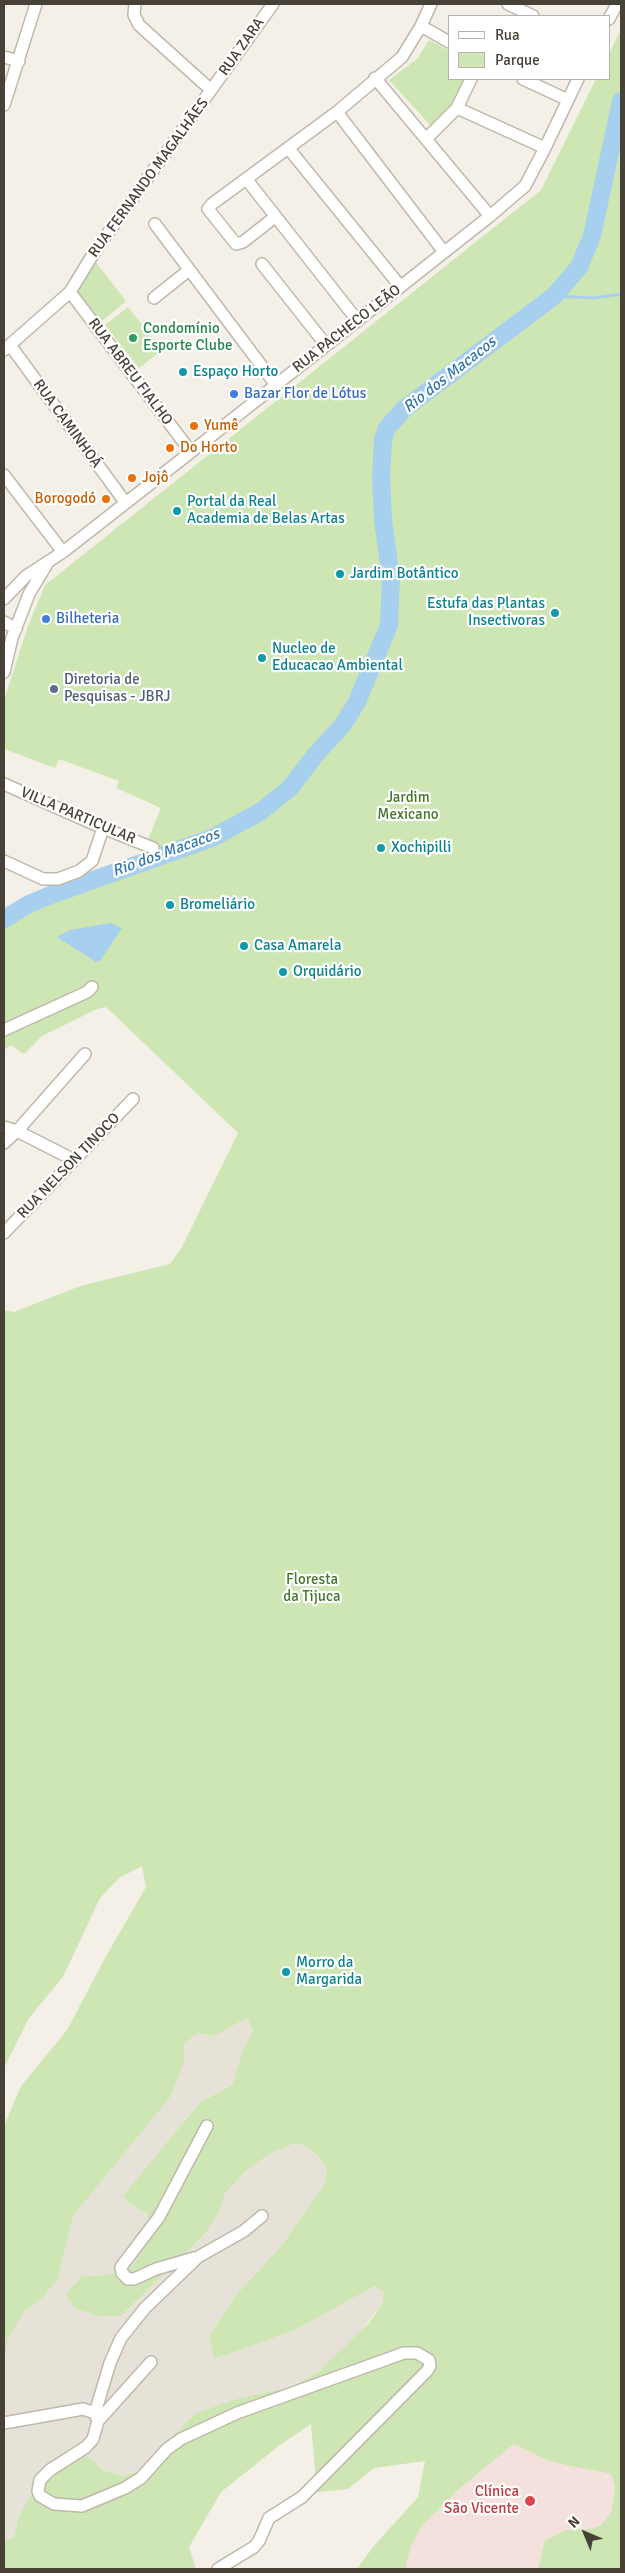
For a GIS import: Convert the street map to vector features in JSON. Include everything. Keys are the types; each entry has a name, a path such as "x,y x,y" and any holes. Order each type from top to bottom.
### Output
{"street":[{"path":"4,105 36,4"},
{"name":"RUA FERNANDO MAGALHÃES","path":"7,348 70,292 96,251 211,90 139,24 134,15 134,4"},
{"name":"RUA ZARA","path":"211,90 273,4"},
{"path":"275,217 243,242 236,244 208,212 212,204 289,149 402,57 421,26 431,4"},
{"path":"508,4 531,15"},
{"path":"610,16 617,4"},
{"path":"421,26 448,41"},
{"path":"4,58 19,61"},
{"path":"375,78 490,216"},
{"path":"426,139 457,108 471,80"},
{"path":"525,80 568,100"},
{"name":"RUA PACHECO LEÃO","path":"4,599 26,576 63,552 490,216 528,181 546,148 578,80"},
{"path":"457,108 546,148"},
{"path":"336,112 444,252"},
{"path":"289,149 400,286"},
{"path":"247,180 357,320"},
{"path":"155,224 276,385"},
{"path":"262,264 326,346"},
{"path":"154,298 189,270"},
{"name":"RUA ABREU FIALHO","path":"70,292 191,452"},
{"name":"RUA CAMINHOÁ","path":"7,348 125,502"},
{"path":"4,475 63,552"},
{"path":"4,672 16,629 30,594 48,560"},
{"path":"4,622 16,629"},
{"name":"VILLA PARTICULAR","path":"4,784 152,848"},
{"path":"4,861 43,879 49,881 58,879 80,871 92,861 103,828"},
{"path":"4,1030 86,992 92,987"},
{"path":"4,1143 17,1131 85,1054"},
{"name":"RUA NELSON TINOCO","path":"4,1233 134,1099"},
{"path":"4,1127 17,1131 74,1160"},
{"path":"207,2126 159,2217 122,2266 122,2273 128,2279 134,2279 156,2269 198,2256 244,2231 262,2216"},
{"path":"198,2256 145,2308 121,2338 110,2363 93,2439 86,2447 50,2470 40,2480 38,2491 40,2496 54,2504 82,2506 125,2488 141,2478 167,2449 181,2439 237,2413 404,2354 417,2352 429,2360 430,2366 302,2497 269,2518 259,2542 254,2547 218,2569"},
{"path":"97,2417 151,2362"},
{"path":"4,2423 83,2409 97,2417"}],"shaded area":[{"path":"247,2018 253,2031 243,2050 232,2085 199,2102 175,2133 130,2204 148,2214 148,2241 132,2267 107,2275 83,2276 121,2316 205,2234 219,2212 225,2193 247,2170 271,2153 293,2144 304,2145 317,2155 327,2167 324,2185 282,2245 237,2294 209,2335 214,2357 229,2354 295,2330 375,2286 384,2292 382,2304 357,2336 318,2372 294,2386 232,2400 196,2413 156,2452 147,2467 123,2476 103,2470 91,2458 19,2516 14,2537 4,2541 4,2363 8,2339 24,2312 44,2296 58,2279 73,2216 154,2116 184,2063 184,2044 198,2033 215,2036"},
{"name":"Clínica São Vicente","path":"514,2444 551,2462 611,2474 615,2487 611,2513 601,2525 590,2529 566,2530 545,2540 538,2569 407,2569 406,2564 412,2544 421,2527 459,2489"}],"green space":[{"name":"Floresta da Tijuca","path":"621,29 621,2569 538,2569 545,2540 566,2530 590,2529 601,2525 611,2513 615,2487 611,2474 551,2462 514,2444 459,2489 421,2527 412,2544 406,2564 407,2569 357,2569 373,2547 418,2497 425,2461 374,2468 348,2489 317,2492 311,2424 280,2445 221,2492 189,2547 196,2569 4,2569 4,2541 14,2537 19,2516 33,2492 76,2453 91,2458 103,2470 123,2476 147,2468 156,2452 196,2413 232,2400 294,2386 318,2372 369,2323 382,2304 384,2292 375,2286 295,2330 214,2358 209,2336 237,2294 282,2245 324,2185 327,2167 317,2155 304,2145 293,2144 271,2153 247,2170 225,2193 219,2212 205,2234 121,2316 100,2316 76,2309 65,2294 83,2276 107,2275 132,2267 148,2241 148,2214 130,2204 123,2196 200,2102 232,2085 243,2050 253,2031 247,2018 215,2036 198,2033 184,2044 184,2063 170,2097 73,2216 58,2279 44,2296 24,2312 8,2339 4,2363 4,2126 21,2086 67,2030 105,1958 146,1887 142,1866 119,1878 100,1898 63,1977 29,2018 4,2068 4,1310 14,1312 80,1286 170,1264 182,1247 238,1133 106,1007 97,1009 42,1036 25,1053 11,1045 4,1050 4,922 135,871 161,808 116,788 119,781 59,759 55,768 4,749 4,700 28,626 45,585 541,190 596,80 610,80 610,52"},
{"path":"429,40 448,50 448,80 467,80 454,106 431,126 389,80 417,59"},
{"path":"95,261 126,301 101,322 78,292"},
{"name":"Condomínio Esporte Clube","path":"128,307 162,350 139,368 105,325"}],"water":[{"path":"111,923 122,928 100,961 96,962 57,937 70,930"}],"waterway":[{"name":"Rio dos Macacos","path":"4,919 29,904 48,896 212,838 260,812 290,788 316,754 342,726 357,702 389,625 391,578 383,520 381,477 383,439 387,428 404,409 554,296 579,267 592,236 621,101"},
{"path":"554,296 594,298 621,294"}],"place":[{"name":"Condomínio Esporte Clube","path":"133,338"},
{"name":"Espaço Horto","path":"183,372"},
{"name":"Bazar Flor de Lótus","path":"234,394"},
{"name":"Yumê","path":"194,426"},
{"name":"Do Horto","path":"170,448"},
{"name":"Jojô","path":"132,478"},
{"name":"Borogodó","path":"106,499"},
{"name":"Portal da Real Academia de Belas Artas","path":"177,511"},
{"name":"Jardim Botântico","path":"340,574"},
{"name":"Estufa das Plantas Insectivoras","path":"555,613"},
{"name":"Bilheteria","path":"46,619"},
{"name":"Nucleo de Educacao Ambiental","path":"262,658"},
{"name":"Diretoria de Pesquisas - JBRJ","path":"54,689"},
{"name":"Xochipilli","path":"381,848"},
{"name":"Bromeliário","path":"170,905"},
{"name":"Casa Amarela","path":"244,946"},
{"name":"Orquidário","path":"283,972"},
{"name":"Morro da Margarida","path":"286,1972"},
{"name":"Clínica São Vicente","path":"530,2501"}],"park label":[{"name":"Jardim Mexicano","path":"408,806"}]}
